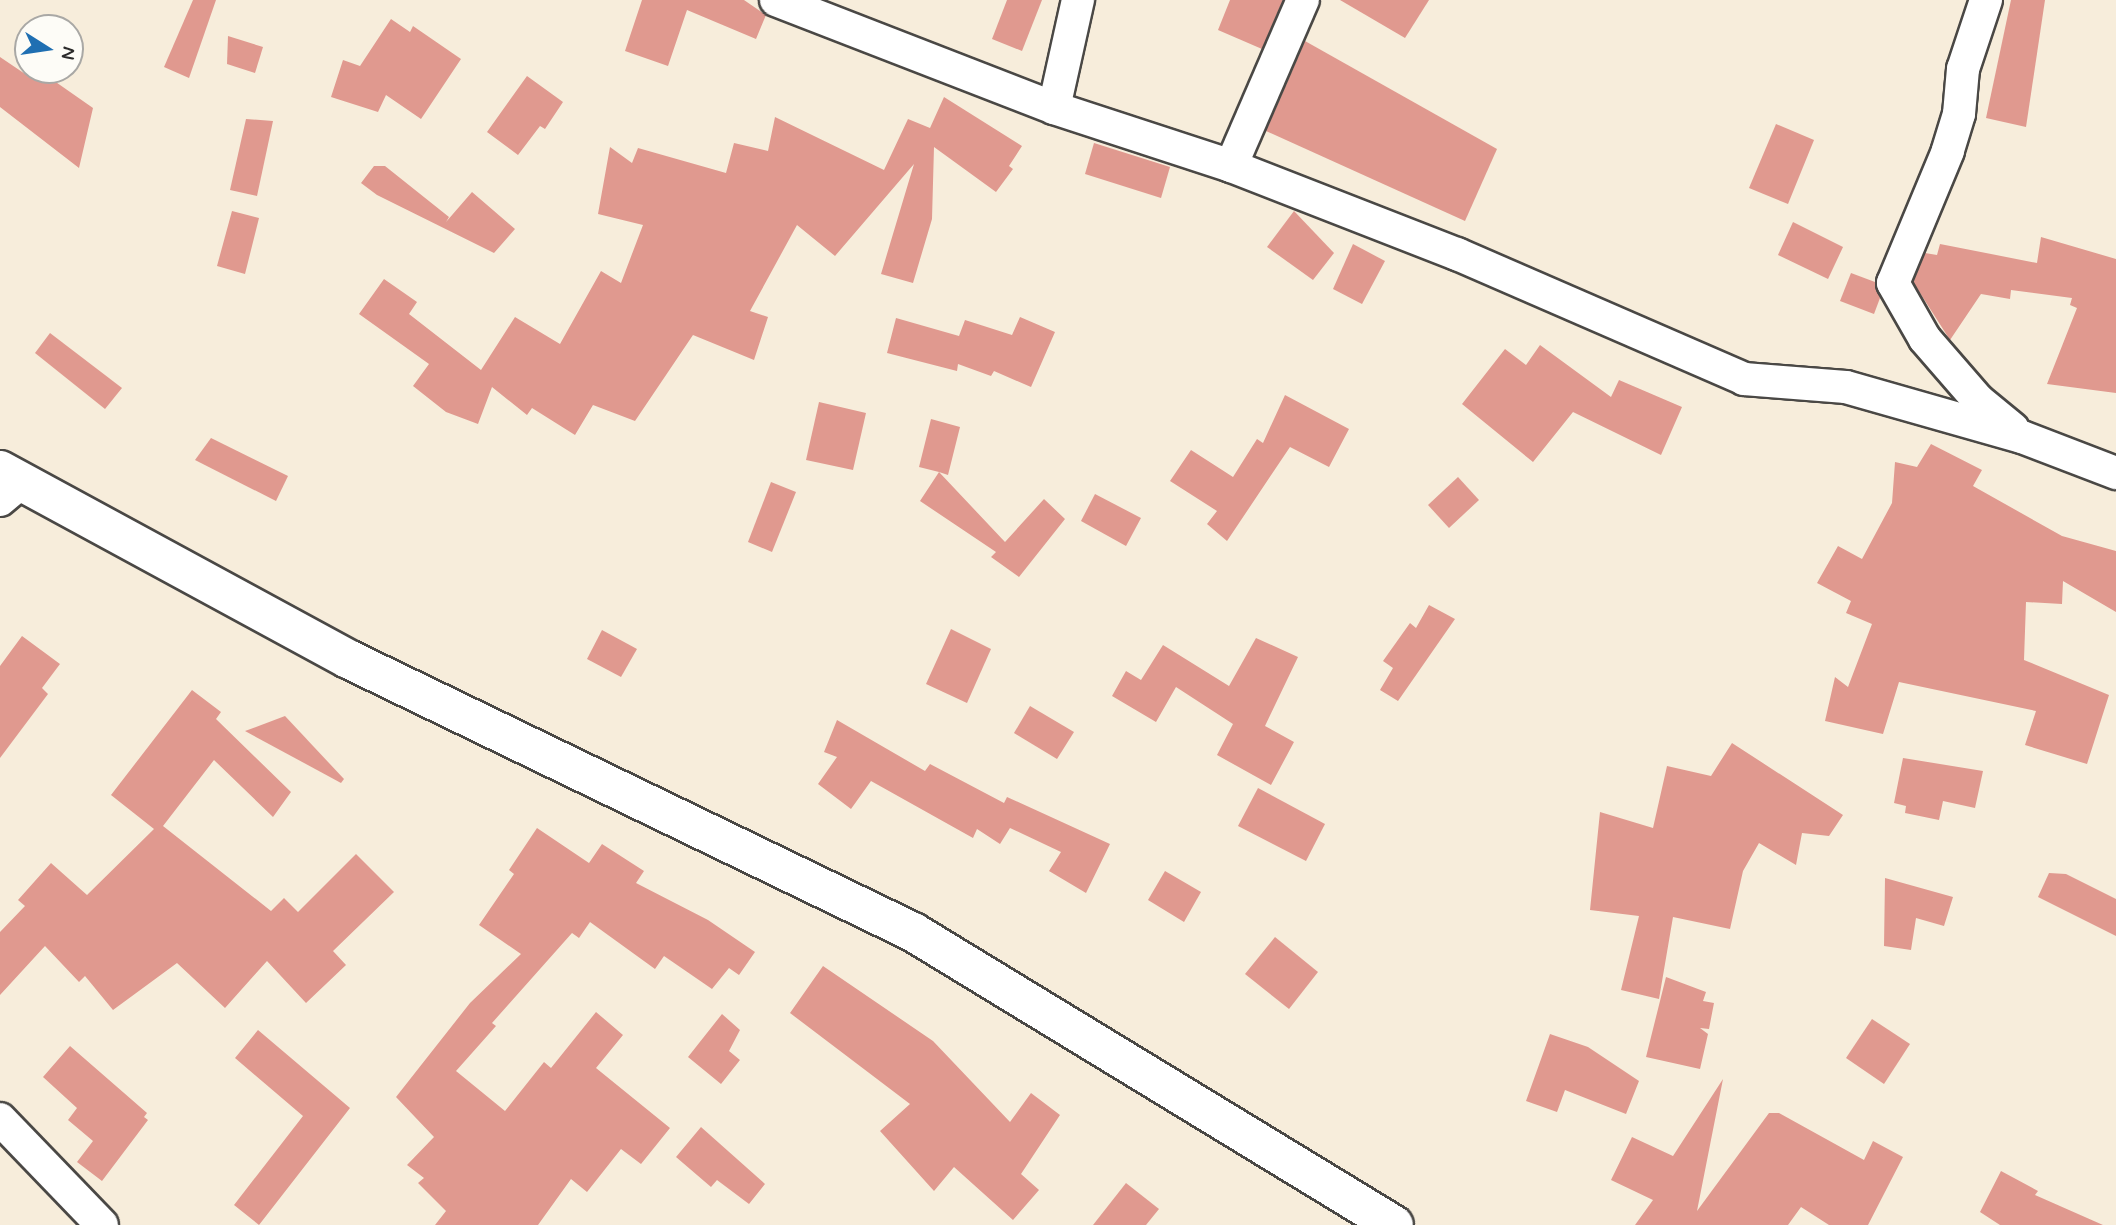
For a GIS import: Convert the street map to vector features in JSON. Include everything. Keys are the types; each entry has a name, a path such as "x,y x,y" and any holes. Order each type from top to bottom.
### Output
{"highway":[{"path":"8,484 348,659 913,932 1394,1225"}],"street":[{"path":"776,0 1054,108 1231,166 1457,254 1744,379 1846,387 2022,437 2116,473"},
{"path":"1054,108 1078,0"},
{"path":"1231,166 1303,0"},
{"path":"1986,0 1963,69 1959,114 1948,151 1893,283 1943,360 1978,400 2022,437"},
{"path":"0,1119 102,1225"}],"building":[{"path":"193,0 216,0 189,78 164,67"},
{"path":"642,0 744,0 766,15 756,39 687,10 668,66 625,51"},
{"path":"1007,0 1042,0 1022,51 992,39"},
{"path":"1230,0 1283,0 1262,49 1218,30"},
{"path":"1340,0 1429,0 1405,38"},
{"path":"2011,0 2045,0 2026,127 1986,118"},
{"path":"391,19 410,32 413,26 461,59 421,119 386,95 378,112 331,97 343,60 360,66"},
{"path":"228,36 263,47 255,73 227,64"},
{"path":"1305,41 1497,149 1465,221 1266,131"},
{"path":"0,57 14,66 14,84 59,84 93,108 79,168 0,107"},
{"path":"527,76 563,102 545,129 540,126 518,155 487,132"},
{"path":"944,97 1022,146 1009,166 1013,169 996,192 934,147 932,219 913,283 881,274 914,164 835,256 797,225 750,311 768,317 754,360 693,335 635,421 593,405 575,435 532,408 527,415 492,387 478,424 446,412 413,386 429,364 359,314 384,279 417,302 409,314 481,370 515,317 560,344 601,271 621,283 643,225 598,214 610,147 632,163 638,148 726,173 734,143 768,151 775,117 884,170 908,119 930,128"},
{"path":"246,119 273,121 257,196 230,190"},
{"path":"1776,124 1814,140 1788,204 1749,188"},
{"path":"1094,143 1170,167 1161,198 1085,174"},
{"path":"374,166 385,166 449,217 446,222 472,192 515,229 494,253 377,195 361,183"},
{"path":"232,211 259,218 245,274 217,266"},
{"path":"1294,211 1334,253 1313,280 1267,247"},
{"path":"1793,222 1843,247 1828,279 1778,255"},
{"path":"2041,237 2116,259 2116,393 2047,384 2077,308 2070,305 2072,298 2011,290 2010,299 1981,294 1950,340 1913,282 1925,253 1937,255 1940,244 2037,263"},
{"path":"1353,244 1385,261 1362,304 1333,289"},
{"path":"1851,273 1875,282 1880,298 1874,314 1840,301"},
{"path":"1020,317 1055,332 1031,387 994,371 991,376 958,364 957,371 887,353 896,318 959,336 965,320 1012,335"},
{"path":"50,333 122,388 105,409 35,353"},
{"path":"1540,345 1611,397 1619,380 1682,407 1661,455 1573,412 1533,462 1462,404 1505,349 1526,365"},
{"path":"1285,395 1349,429 1329,467 1290,447 1227,541 1207,524 1217,511 1170,481 1191,450 1233,477 1257,439 1263,443"},
{"path":"819,402 866,413 853,470 806,460"},
{"path":"931,419 960,427 948,475 919,467"},
{"path":"211,438 288,476 276,501 195,460"},
{"path":"1931,444 1982,470 1973,486 2062,536 2116,551 2116,612 2063,581 2062,604 2026,602 2024,660 2109,695 2087,764 2025,745 2036,711 1899,682 1883,734 1825,721 1835,677 1848,687 1872,624 1846,613 1851,601 1817,583 1838,546 1862,559 1892,503 1895,462 1917,467"},
{"path":"939,472 1005,542 1044,499 1065,519 1019,577 991,557 996,552 920,501"},
{"path":"1458,477 1479,500 1449,528 1428,505"},
{"path":"771,482 796,492 772,552 748,542"},
{"path":"1095,494 1141,518 1126,546 1081,521"},
{"path":"1429,605 1455,619 1398,701 1380,690 1393,668 1383,661 1410,623 1416,628"},
{"path":"951,629 991,649 967,703 926,684"},
{"path":"602,630 637,649 621,677 587,659"},
{"path":"22,636 60,664 42,688 48,694 0,758 0,666"},
{"path":"1256,638 1298,657 1265,726 1294,742 1271,785 1217,755 1233,724 1176,687 1156,722 1112,696 1126,671 1141,680 1163,645 1229,686"},
{"path":"192,690 221,712 216,719 291,792 273,817 214,760 163,826 271,911 284,898 298,912 356,854 394,892 333,951 346,965 306,1003 267,961 225,1008 177,963 113,1010 85,976 79,982 45,946 0,995 0,932 25,906 18,900 51,863 87,895 154,829 111,795"},
{"path":"1030,706 1074,732 1057,759 1014,733"},
{"path":"285,716 344,779 341,783 245,731"},
{"path":"837,720 925,771 930,764 1004,803 1007,797 1110,844 1086,893 1049,871 1061,852 1010,828 1000,844 977,829 973,838 871,781 851,809 818,784 837,757 824,752"},
{"path":"1732,743 1843,815 1829,836 1802,833 1796,865 1759,843 1743,871 1730,929 1673,917 1659,999 1621,990 1639,916 1590,910 1600,812 1653,828 1667,766 1711,776"},
{"path":"1903,758 1983,771 1975,808 1943,801 1939,820 1905,813 1906,806 1894,803"},
{"path":"1258,788 1325,824 1306,861 1238,826"},
{"path":"537,828 589,863 602,844 644,871 636,883 708,920 755,952 739,975 729,968 712,989 664,956 655,969 590,922 579,938 572,933 492,1023 496,1026 456,1071 505,1111 544,1062 551,1068 596,1012 623,1035 596,1068 670,1128 641,1164 621,1149 587,1192 571,1179 538,1225 435,1225 446,1211 418,1183 424,1178 407,1165 434,1137 396,1097 470,1003 521,954 479,925 514,874 509,870"},
{"path":"1165,871 1201,892 1184,922 1148,900"},
{"path":"2049,873 2066,874 2116,899 2116,936 2038,897"},
{"path":"1885,878 1953,897 1944,926 1916,918 1911,950 1884,946"},
{"path":"1275,937 1318,972 1289,1009 1245,974"},
{"path":"823,966 933,1041 1010,1122 1031,1093 1060,1115 1021,1174 1039,1190 1013,1220 954,1167 934,1191 880,1131 910,1104 790,1013"},
{"path":"1666,977 1706,992 1703,1001 1714,1003 1709,1029 1700,1028 1708,1034 1700,1069 1646,1057"},
{"path":"722,1014 740,1030 729,1051 740,1060 721,1084 688,1057"},
{"path":"1872,1019 1910,1044 1884,1084 1846,1058"},
{"path":"258,1030 350,1108 259,1225 234,1205 303,1116 235,1058"},
{"path":"1550,1034 1588,1047 1639,1081 1626,1114 1565,1090 1557,1112 1526,1101"},
{"path":"70,1046 147,1113 144,1117 148,1120 102,1181 77,1162 93,1141 68,1120 77,1108 43,1077"},
{"path":"1723,1079 1697,1211 1769,1113 1779,1113 1864,1160 1873,1141 1903,1157 1868,1225 1829,1225 1801,1207 1788,1225 1635,1225 1653,1200 1611,1180 1632,1137 1673,1156"},
{"path":"701,1127 765,1184 749,1204 717,1180 711,1187 676,1157"},
{"path":"2001,1171 2038,1191 2035,1195 2103,1225 2000,1225 1980,1212"},
{"path":"1126,1183 1159,1209 1146,1225 1093,1225"}]}
